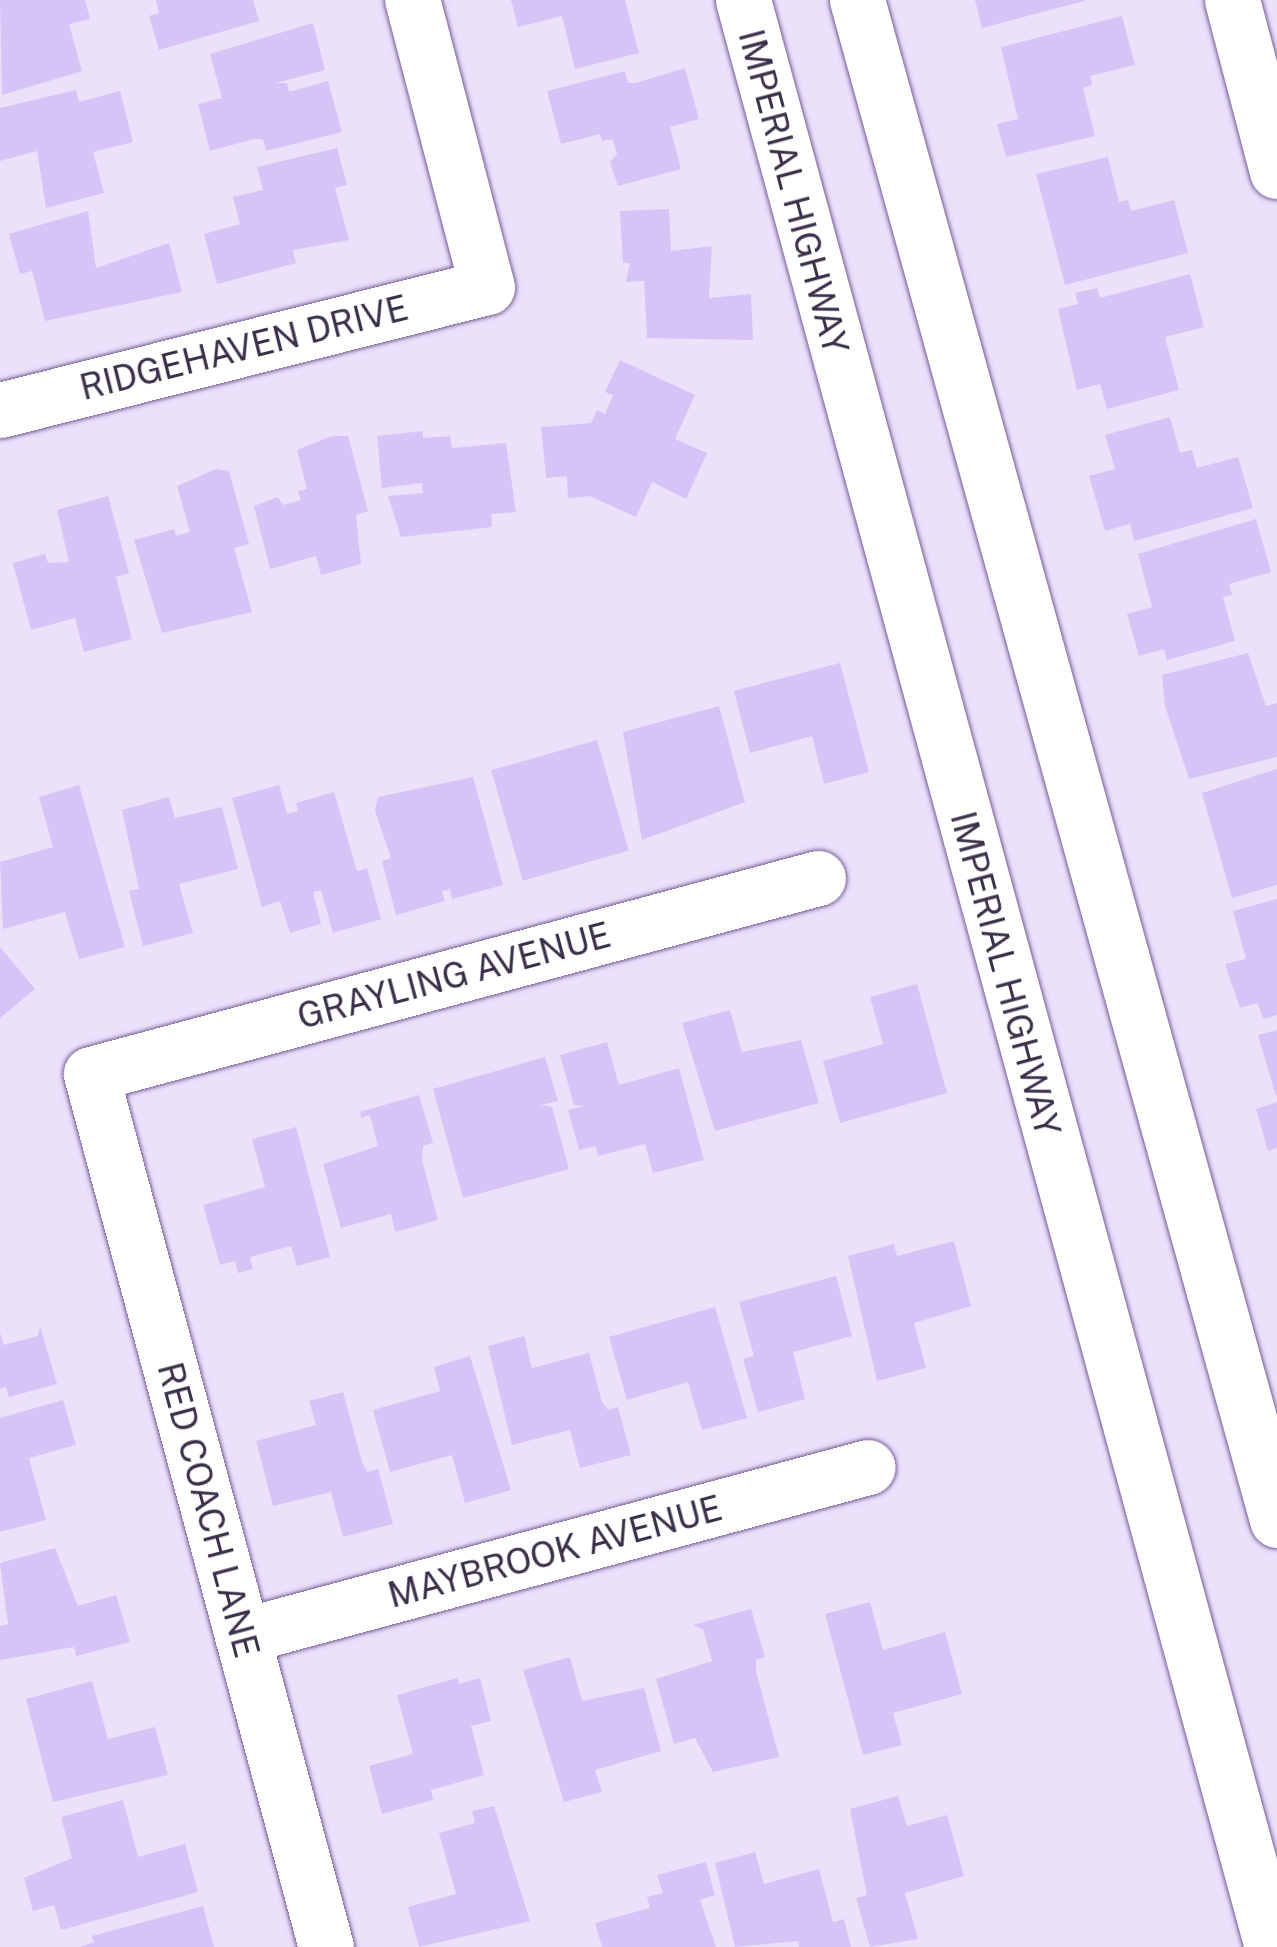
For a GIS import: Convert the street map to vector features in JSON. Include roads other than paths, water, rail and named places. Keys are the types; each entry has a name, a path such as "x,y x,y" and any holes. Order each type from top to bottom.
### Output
{"main road":[{"name":"RIDGEHAVEN DRIVE","path":"0,410 487,287 412,0"},
{"name":"IMPERIAL HIGHWAY","path":"743,0 1272,1947"},
{"path":"857,0 1277,1520"},
{"path":"1232,0 1265,76 1277,171"},
{"name":"GRAYLING AVENUE","path":"91,1074 818,878"},
{"name":"RED COACH LANE","path":"91,1074 326,1947"},
{"name":"MAYBROOK AVENUE","path":"242,1636 868,1468"}]}
